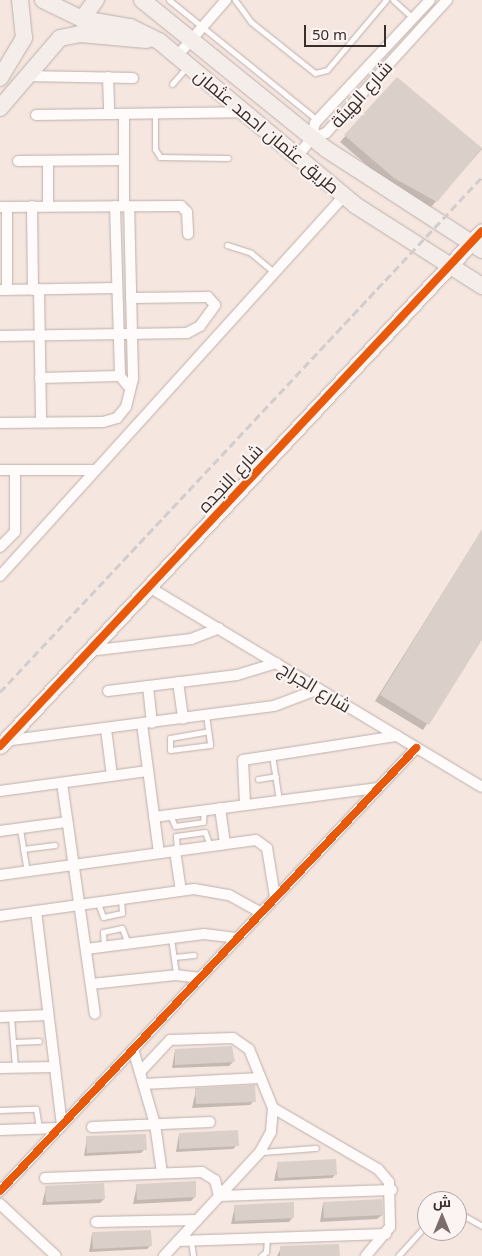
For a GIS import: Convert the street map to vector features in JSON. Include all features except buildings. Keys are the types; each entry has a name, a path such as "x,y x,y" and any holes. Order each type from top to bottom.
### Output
{"main road":[{"path":"0,78 24,38 20,0"},
{"name":"طريق عثمان احمد عثمان","path":"43,0 82,19 130,27 159,41 241,112 350,200 482,286"},
{"path":"82,19 96,0"},
{"name":"طريق عثمان احمد عثمان","path":"142,0 190,41 326,149 478,241"},
{"path":"0,108 49,46 66,36 159,41"},
{"path":"326,149 316,154 316,162 350,189 350,200"}],"street":[{"path":"183,60 190,41 226,0"},
{"name":"شارع الهيئة","path":"297,157 312,138 318,120 430,0"},
{"name":"شارع الهيئة","path":"312,138 326,133 447,0"},
{"path":"25,76 133,78"},
{"path":"108,77 108,114"},
{"path":"36,115 241,112"},
{"path":"124,114 124,160 117,288 120,376 128,386"},
{"path":"18,161 124,160"},
{"path":"48,161 48,206"},
{"path":"0,576 274,272 350,200"},
{"path":"32,206 40,336 41,422"},
{"path":"0,422 110,421 126,407 128,386 133,378 131,298 122,206"},
{"path":"117,288 3,290 3,207 184,207 188,234"},
{"name":"شارع النجده","path":"2,743 449,266 478,241"},
{"path":"0,336 187,333 200,326 214,307 210,298 131,298"},
{"path":"200,326 214,338"},
{"path":"40,378 120,376"},
{"path":"0,470 95,470"},
{"path":"0,547 15,532 15,470"},
{"name":"شارع الجراج","path":"149,587 482,787"},
{"path":"88,651 191,639 219,628"},
{"path":"108,691 242,674 276,663"},
{"path":"178,682 183,719"},
{"path":"148,686 148,772 159,853"},
{"path":"2,743 286,704 319,689"},
{"path":"106,729 112,776"},
{"path":"245,804 241,763 272,755 397,736"},
{"path":"0,1191 416,748"},
{"path":"0,790 148,772"},
{"path":"62,783 95,1014"},
{"path":"154,817 378,788"},
{"path":"220,808 225,844"},
{"path":"0,830 67,822"},
{"path":"0,875 256,840 264,844 275,898"},
{"path":"176,851 181,891"},
{"path":"0,916 181,891 218,892 261,913"},
{"path":"36,911 60,1126"},
{"path":"86,949 204,934 238,938"},
{"path":"91,984 176,975 200,978"},
{"path":"0,1017 48,1015"},
{"path":"140,1072 170,1040 232,1038 248,1049 273,1108 271,1132 260,1152 164,1256"},
{"path":"133,1049 155,1124 162,1173"},
{"path":"0,1068 54,1067"},
{"path":"144,1084 260,1078"},
{"path":"273,1108 378,1169 392,1190 393,1218 386,1234 366,1256"},
{"path":"92,1127 210,1122"},
{"path":"0,1130 60,1126"},
{"path":"45,1178 208,1173 216,1180 219,1196"},
{"path":"219,1196 392,1190"},
{"path":"0,1204 56,1256"},
{"path":"96,1222 197,1220"},
{"path":"178,1241 386,1234"}],"lane":[{"path":"169,0 318,120"},
{"path":"235,0 251,22 316,73 327,70 382,1"},
{"path":"393,0 413,18"},
{"path":"172,84 183,60"},
{"path":"155,113 155,149 160,158 228,158"},
{"path":"228,245 251,253 274,272"},
{"path":"206,715 208,731 209,746 170,750 170,738 208,731"},
{"path":"272,755 279,800"},
{"path":"258,779 276,776"},
{"path":"20,828 27,872"},
{"path":"176,851 176,836 205,832 210,846"},
{"path":"24,849 55,845"},
{"path":"104,947 102,932 122,928 128,944"},
{"path":"171,938 176,975"},
{"path":"174,957 194,955"},
{"path":"11,1016 15,1068"},
{"path":"13,1042 39,1041"},
{"path":"0,1110 36,1109 39,1128"},
{"path":"260,1152 316,1148"},
{"path":"467,1218 482,1226"},
{"path":"398,1256 417,1235"},
{"path":"261,1256 266,1252 267,1238"},
{"path":"191,1240 193,1256"}],"railway":[{"path":"0,692 482,177"}],"cycle path":[{"path":"0,746 482,231"},
{"path":"0,1191 416,748"}]}
